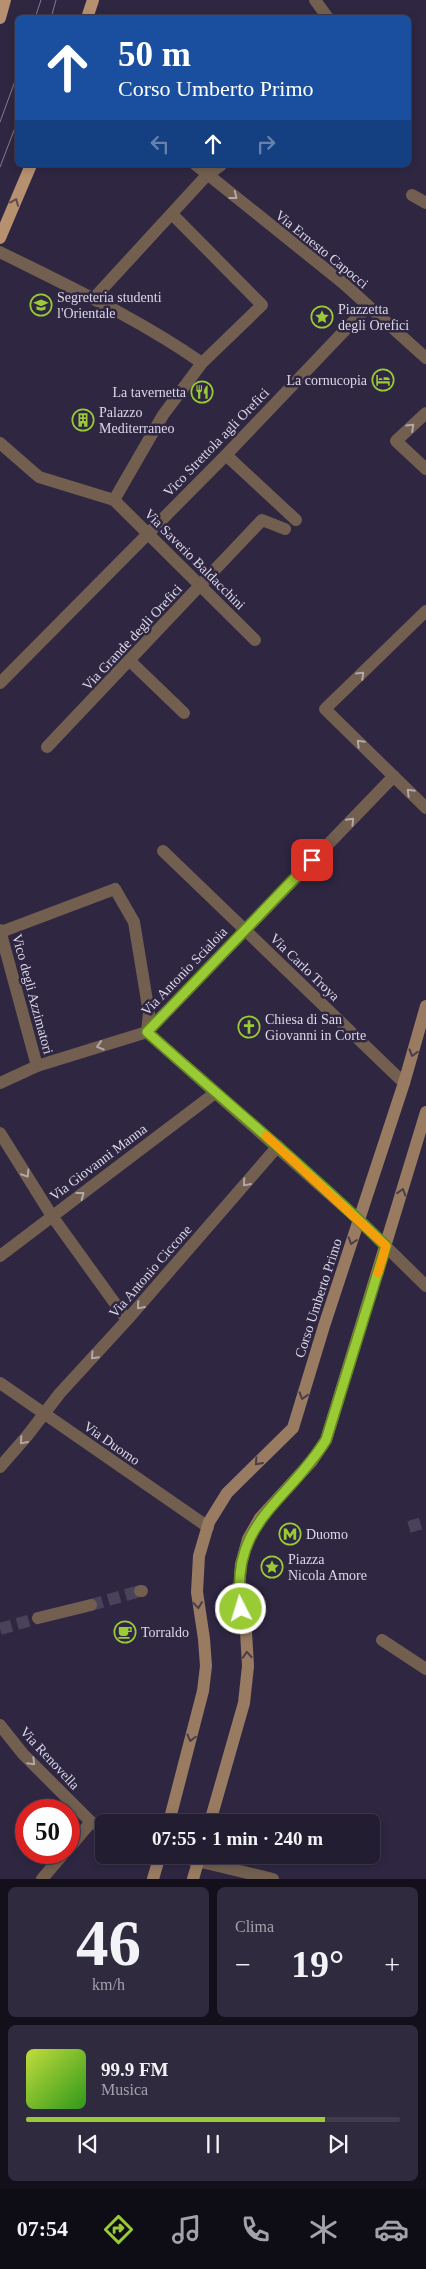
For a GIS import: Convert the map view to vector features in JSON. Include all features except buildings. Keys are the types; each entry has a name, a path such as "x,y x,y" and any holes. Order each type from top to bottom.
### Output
{"main road":[{"path":"0,18 5,0"},
{"path":"88,15 93,0"},
{"path":"0,238 30,167"},
{"name":"Corso Umberto Primo","path":"208,1527 227,1493 293,1428 324,1326 404,1083 426,1006"},
{"path":"212,1814 244,1704 248,1666 246,1632 239,1590 241,1564 248,1540 260,1518 312,1462 326,1440 426,1112"},
{"path":"171,1814 203,1691 206,1666 197,1592 199,1556 208,1527"},
{"path":"153,1879 157,1864"},
{"path":"193,1879 198,1864"}],"street":[{"path":"315,0 326,15"},
{"name":"Via Ernesto Capocci","path":"198,167 343,283 426,358"},
{"path":"94,298 206,175 218,167"},
{"path":"412,195 426,202"},
{"path":"0,443 39,477 114,500 163,415 202,363 262,305 172,214"},
{"path":"0,252 94,298 202,363"},
{"name":"Vico Strettola agli Orefici","path":"0,683 226,455 368,306"},
{"path":"426,413 396,441 426,469"},
{"path":"226,455 296,520"},
{"name":"Via Saverio Baldacchini","path":"114,500 255,640"},
{"name":"Via Grande degli Orefici","path":"47,747 262,520 285,529"},
{"path":"426,611 325,709 426,808"},
{"path":"130,661 184,714"},
{"name":"Via Antonio Scialoia","path":"0,1083 37,1066 147,1032 394,776"},
{"name":"Via Carlo Troya","path":"163,851 404,1083"},
{"path":"0,931 115,889 134,922 149,1013 147,1032 278,1146 359,1220 426,1286"},
{"name":"Vico degli Azzimatori","path":"0,931 37,1066"},
{"name":"Via Giovanni Manna","path":"0,1256 215,1093"},
{"path":"0,1133 52,1216 127,1320"},
{"name":"Via Antonio Ciccone","path":"0,1467 58,1395 127,1320 278,1146"},
{"name":"Via Duomo","path":"0,1383 208,1527"},
{"path":"38,1618 91,1605"},
{"path":"382,1640 426,1668"},
{"name":"Via Renovella","path":"0,1725 23,1754 95,1824"},
{"path":"80,1835 91,1822"},
{"path":"42,1879 55,1864"},
{"path":"221,1864 273,1879"}],"tunnel":[{"path":"409,1527 426,1522"},
{"path":"91,1605 140,1591"},
{"path":"0,1629 38,1618"}],"tram line":[{"path":"36,15 41,0"},
{"path":"52,15 56,0"},
{"path":"0,122 15,81"},
{"path":"0,167 15,128"}],"slow traffic":[{"path":"266,1136 386,1246 378,1273"}],"place":[{"name":"Segreteria studenti l'Orientale","path":"41,305"},
{"name":"Piazzetta degli Orefici","path":"322,317"},
{"name":"La cornucopia","path":"383,380"},
{"name":"La tavernetta","path":"202,392"},
{"name":"Palazzo Mediterraneo","path":"83,420"},
{"name":"Chiesa di San Giovanni in Corte","path":"249,1027"},
{"name":"Duomo","path":"290,1534"},
{"name":"Piazza Nicola Amore","path":"272,1567"},
{"name":"Torraldo","path":"125,1632"}],"route":[{"path":"241,1609 239,1590 241,1564 248,1540 260,1518 312,1462 326,1440 386,1246 278,1146 220,1098 147,1032 312,860"}]}
